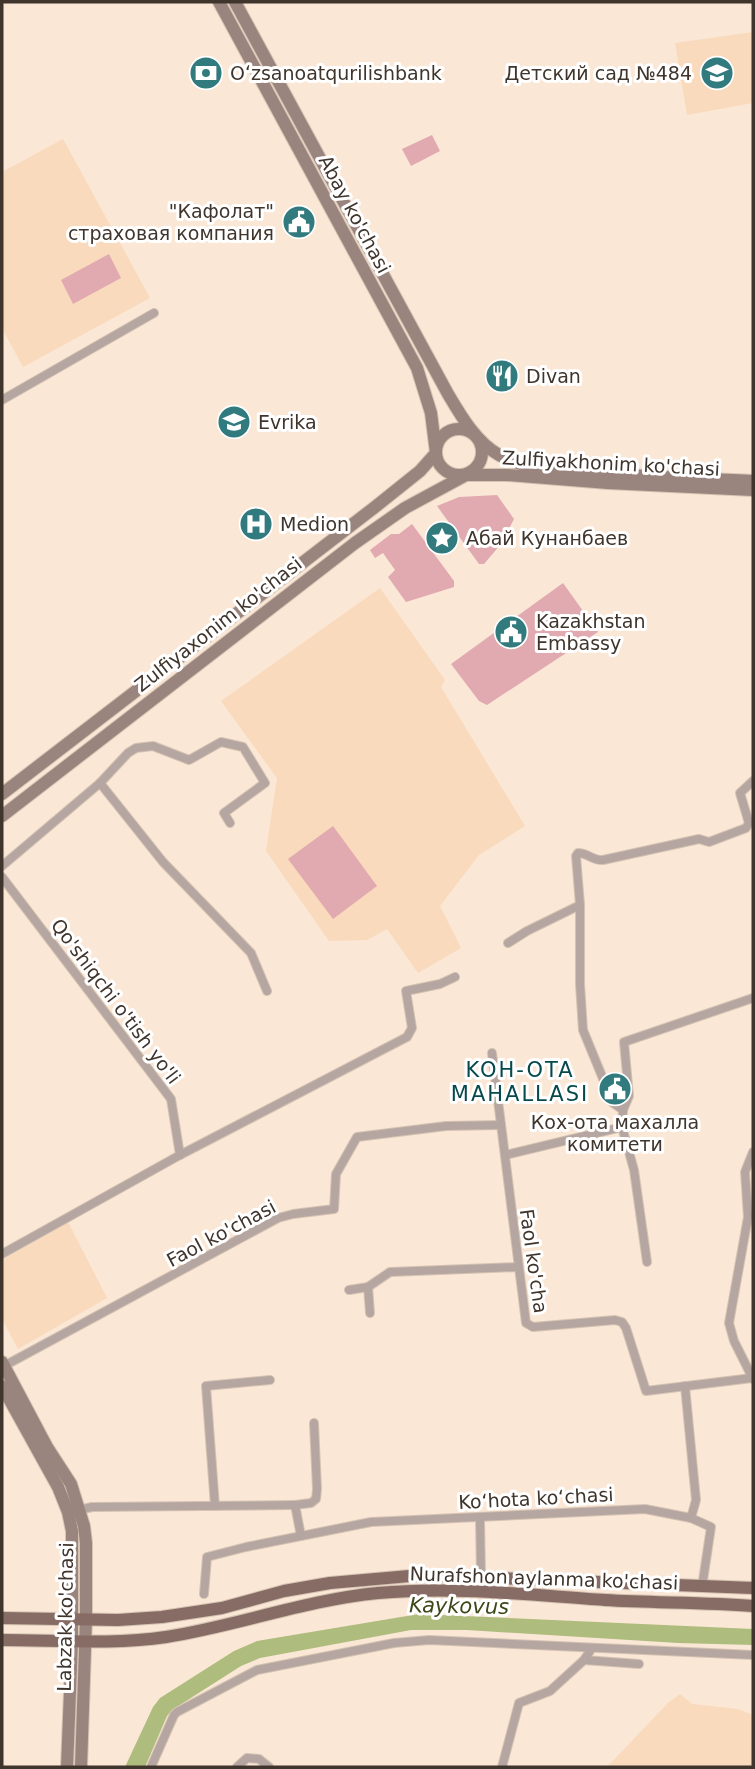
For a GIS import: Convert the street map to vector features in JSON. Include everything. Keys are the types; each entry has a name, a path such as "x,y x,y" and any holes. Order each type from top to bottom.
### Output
{"main road":[{"name":"Abay ko'chasi","path":"219,2 417,368 431,413 436,453"},
{"name":"Abay ko'chasi","path":"236,2 444,388 477,436"},
{"path":"343,231 355,222"},
{"path":"462,428 477,436 481,442 482,458 473,471 459,476 440,466 436,453 440,438 454,429 462,428"},
{"name":"Zulfiyakhonim ko'chasi","path":"477,436 502,457 531,467 604,474 753,481"},
{"name":"Zulfiyaxonim ko'chasi","path":"2,794 375,507 419,471 436,453"},
{"name":"Zulfiyakhonim ko'chasi","path":"466,475 507,475 753,490"},
{"name":"Zulfiyaxonim ko'chasi","path":"2,816 355,543 405,508 466,475"},
{"name":"Labzak ko'chasi","path":"3,1364 47,1447 71,1485 74,1511"},
{"name":"Labzak ko'chasi","path":"2,1386 74,1511 86,1543 79,1619 81,1767"},
{"name":"Nurafshon aylanma ko'chasi","path":"2,1618 118,1620 172,1616 307,1586 421,1575 753,1588"},
{"name":"Nurafshon aylanma ko'chasi","path":"2,1640 119,1642 152,1639 332,1599 421,1591 476,1591 607,1600 753,1605"},
{"path":"240,1603 237,1613 244,1619"},
{"name":"Labzak ko'chasi","path":"66,1767 79,1641"}],"street":[{"path":"2,400 155,313"},
{"path":"2,866 100,783 128,753 143,746 162,748 189,760 221,742 241,746 265,783 223,813 230,823"},
{"path":"622,1110 613,1103 583,1030 580,905 575,860 578,853 585,853 594,860 603,860 699,839 709,842 746,828 749,823 740,793 753,781"},
{"path":"100,783 163,862 251,953 267,991"},
{"name":"Qo'shiqchi o'tish yo'li","path":"2,877 171,1099 180,1155"},
{"path":"508,943 580,905"},
{"path":"2,1254 180,1155 407,1037 412,1028 406,991 440,984 455,977"},
{"path":"648,1262 634,1170 622,1127 622,1110 629,1096 624,1042 753,998"},
{"name":"Faol ko'cha","path":"492,1052 525,1320 530,1327 619,1321 626,1328 646,1391 752,1379"},
{"name":"Faol ko'chasi","path":"3,1364 278,1218 293,1213 334,1209 336,1174 357,1137 446,1126 501,1125"},
{"path":"506,1155 622,1127"},
{"path":"752,1379 734,1341 729,1323 748,1217 745,1172 753,1152"},
{"path":"349,1290 368,1287 390,1272 518,1267"},
{"path":"368,1287 370,1313"},
{"path":"215,1506 206,1386 270,1380"},
{"path":"685,1386 696,1500 691,1518 711,1527 702,1587"},
{"path":"74,1511 310,1503 316,1499 314,1423"},
{"path":"295,1505 301,1536"},
{"name":"Koʻhota koʻchasi","path":"204,1594 207,1557 371,1522 645,1509 691,1518"},
{"path":"480,1518 481,1576"},
{"path":"151,1767 174,1715 257,1670 394,1643 429,1640 753,1655"},
{"path":"502,1767 519,1703 550,1691 584,1660 592,1648"},
{"path":"584,1660 639,1664"},
{"path":"237,1767 247,1758 259,1759 269,1767"}],"shaded area":[{"name":"Детский сад №484","path":"753,32 753,103 687,115 675,43"},
{"path":"432,135 440,151 411,166 402,149"},
{"path":"63,139 150,298 23,367 2,328 2,172"},
{"path":"109,254 121,278 73,304 61,280"},
{"path":"497,495 514,519 501,544 484,564 479,564 437,506 459,497"},
{"path":"412,524 454,581 454,587 406,602 388,577 395,570 383,553 375,558 370,550 391,534 399,534"},
{"path":"563,583 598,632 487,705 479,701 451,664"},
{"path":"380,588 445,680 441,687 525,826 479,855 440,906 461,948 418,973 387,929 367,940 329,941 266,851 277,778 221,701"},
{"path":"333,826 377,886 333,919 288,859"},
{"path":"68,1222 107,1298 18,1349 2,1319 2,1260"},
{"path":"419,1614 753,1629 753,1645 467,1630 411,1630 260,1658 241,1666 172,1710 145,1767 125,1767 153,1707 160,1698 234,1651 257,1641"},
{"path":"680,1694 692,1704 738,1709 753,1715 753,1767 607,1767 668,1703"}],"place":[{"name":"Oʻzsanoatqurilishbank","path":"206,73"},
{"name":"Детский сад №484","path":"717,73"},
{"name":"\"Кафолат\" страховая компания","path":"299,222"},
{"name":"Divan","path":"502,376"},
{"name":"Evrika","path":"234,422"},
{"name":"Medion","path":"256,524"},
{"name":"Абай Кунанбаев","path":"442,538"},
{"name":"Kazakhstan Embassy","path":"511,632"},
{"name":"Кох-ота махалла комитети","path":"615,1089"}],"district":[{"name":"KOH-OTA MAHALLASI","path":"520,1082"}],"water label":[{"name":"Kaykovus","path":"459,1606"}]}
